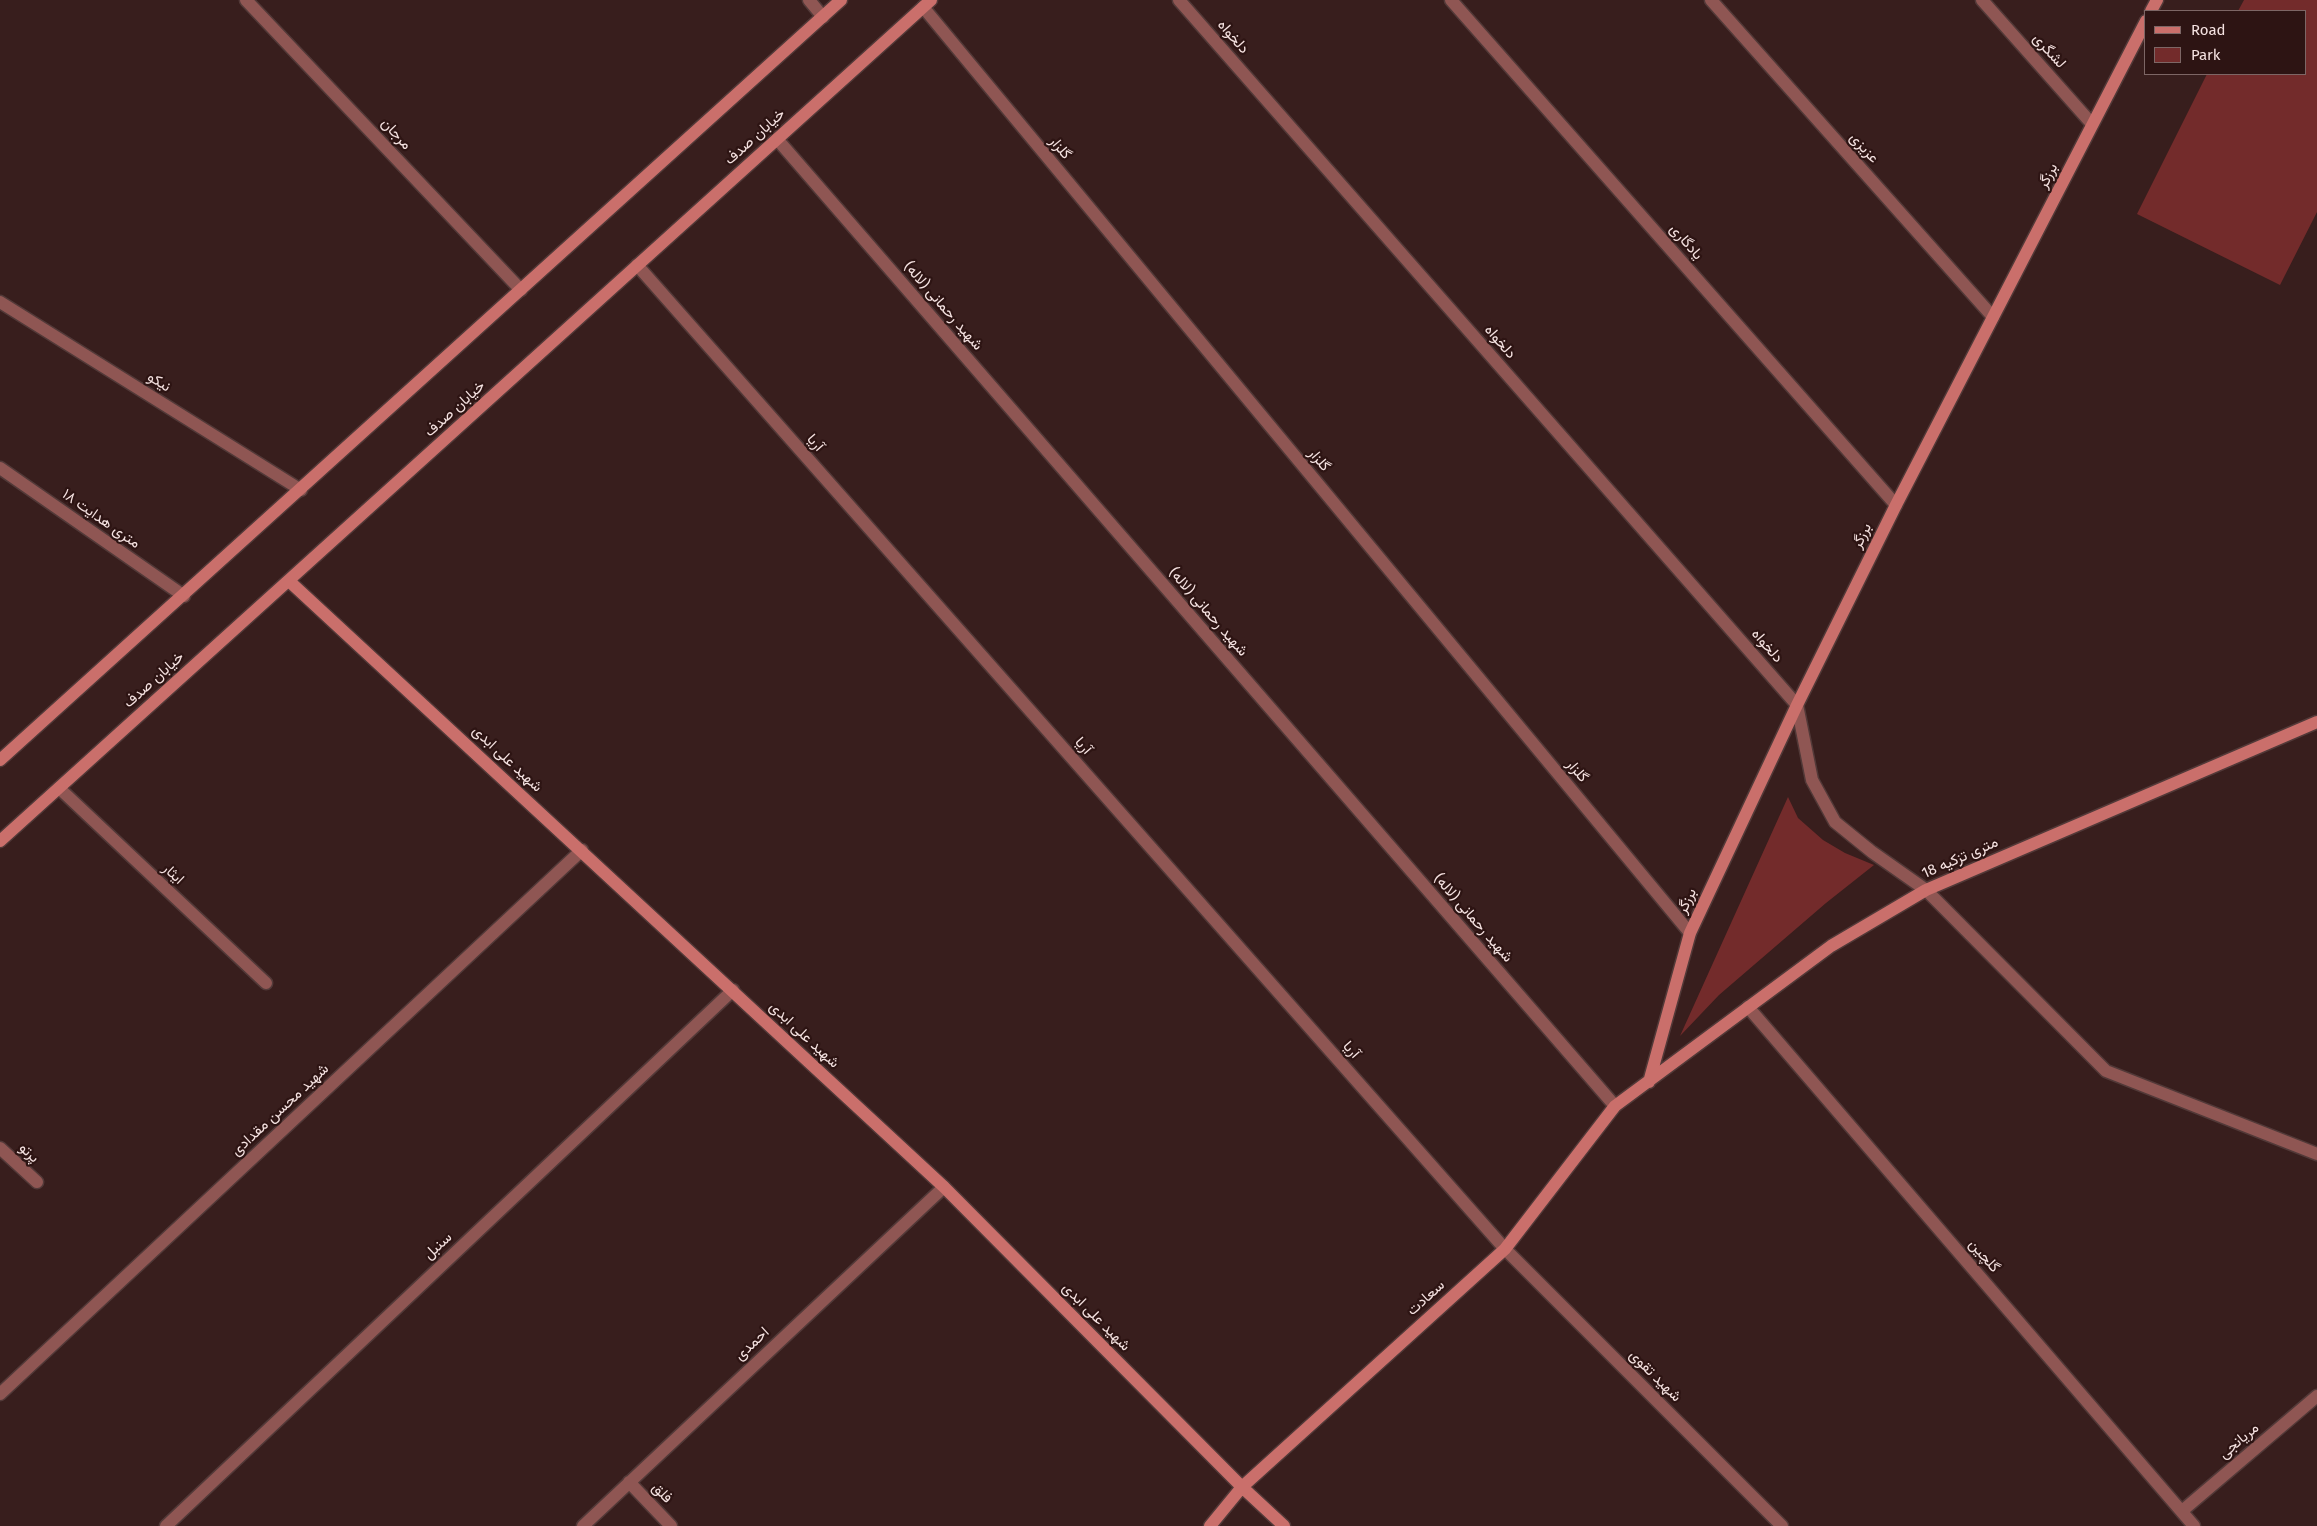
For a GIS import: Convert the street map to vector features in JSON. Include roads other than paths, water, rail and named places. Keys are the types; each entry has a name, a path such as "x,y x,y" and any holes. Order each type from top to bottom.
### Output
{"street":[{"name":"مرجان","path":"246,0 521,290"},
{"path":"809,0 823,17"},
{"path":"1,756 184,596 841,0"},
{"name":"دلخواه","path":"1179,0 1797,705"},
{"name":"یادگاری","path":"1451,0 1896,505"},
{"name":"عزیزی","path":"1711,0 1992,317"},
{"name":"لشگری","path":"1982,0 2092,124"},
{"name":"خیابان صدف","path":"0,841 927,4"},
{"name":"گلزار","path":"927,4 1690,933"},
{"name":"برزگر","path":"1649,1082 1690,933 1797,705 1896,505 2144,25"},
{"name":"شهید رحمانی (لاله)","path":"777,139 1615,1106"},
{"name":"آریا","path":"637,266 1505,1249"},
{"name":"نیکو","path":"0,302 301,490"},
{"name":"۱۸ متری هدایت","path":"0,468 184,596"},
{"name":"شهید علی ابدی","path":"289,581 582,850 944,1187 1242,1487 1284,1526"},
{"path":"1797,705 1812,780 1835,822 1872,852 1926,890 2106,1071 2317,1154"},
{"name":"18 متری تزکیه","path":"1649,1082 1831,946 1926,890 2317,722"},
{"name":"ایثار","path":"59,788 266,983"},
{"name":"شهید محسن مقدادی","path":"0,1394 582,850"},
{"name":"سنبل","path":"166,1526 732,990"},
{"name":"گلچین","path":"1748,1007 2194,1526"},
{"name":"سعادت","path":"1210,1526 1242,1487 1505,1249 1615,1106 1649,1082"},
{"name":"پرتو","path":"0,1148 37,1182"},
{"name":"احمدی","path":"583,1526 944,1187"},
{"name":"شهید تقوی","path":"1505,1249 1782,1526"},
{"name":"مریانجی","path":"2182,1511 2317,1396"},
{"name":"فلق","path":"630,1482 671,1526"}]}
